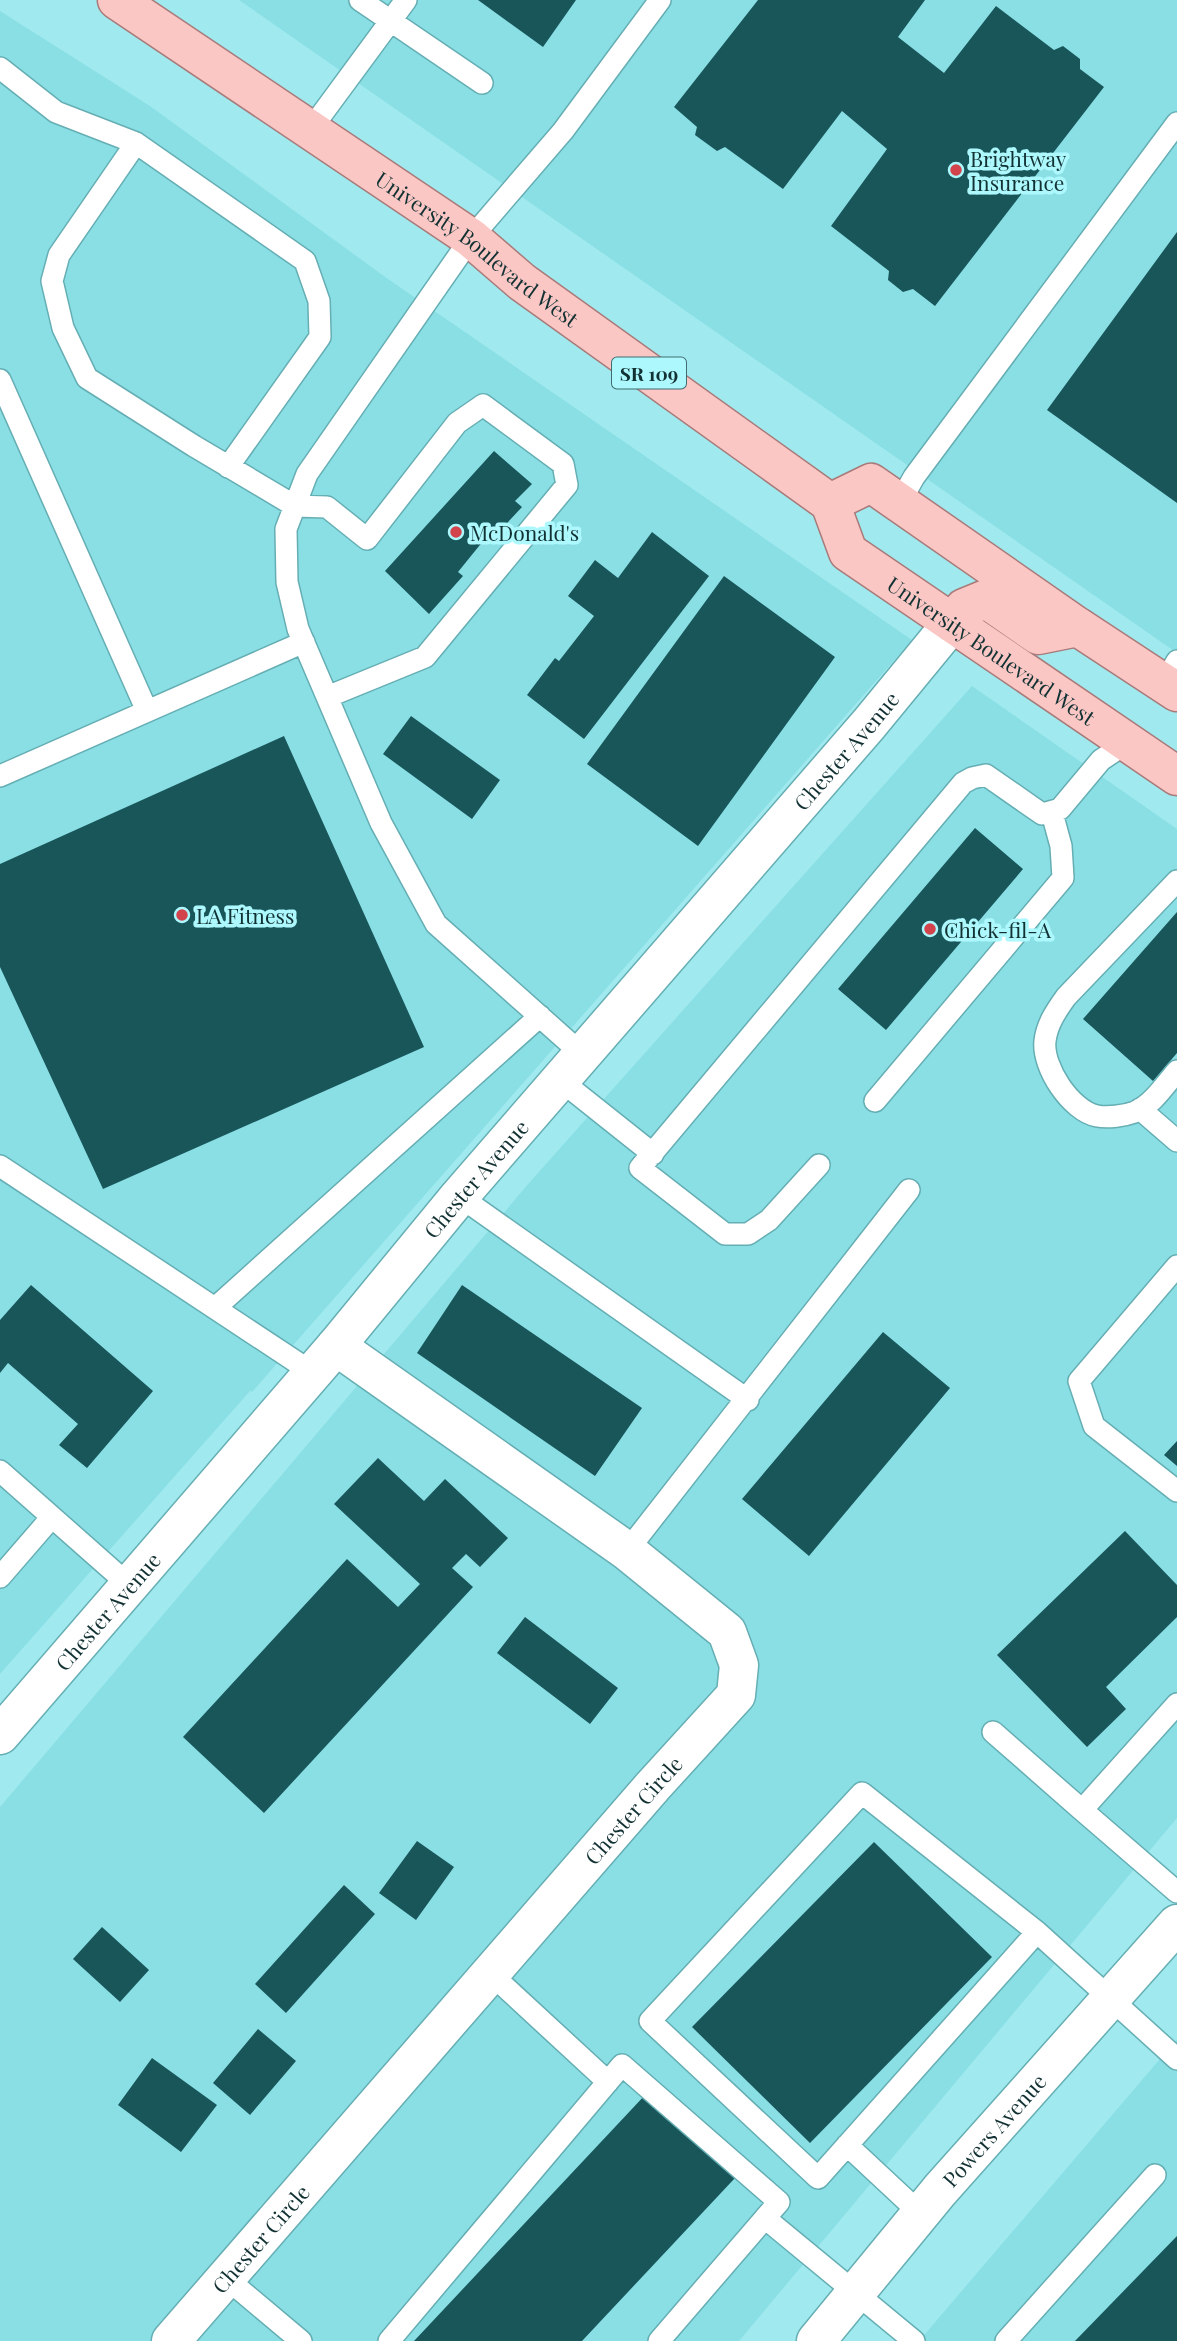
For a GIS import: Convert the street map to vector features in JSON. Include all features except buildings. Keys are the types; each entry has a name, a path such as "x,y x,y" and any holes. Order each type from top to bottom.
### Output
{"main road":[{"name":"University Boulevard West","path":"117,0 471,238 522,282 830,503 848,552 1177,776"},
{"path":"830,503 871,483 1078,627 1173,679"},
{"path":"952,622 964,608 986,599 1038,635 1078,627"}],"street":[{"name":"Chester Avenue","path":"0,1735 325,1359 458,1196 869,724 952,622"},
{"name":"Chester Circle","path":"172,2341 653,1786 736,1695 739,1665 727,1632 627,1551 325,1359"},
{"name":"Powers Avenue","path":"816,2341 921,2214 1177,1924"}],"lane":[{"path":"360,0 482,83"},
{"path":"311,129 406,0"},
{"path":"653,1154 571,1067 540,1016 436,925 381,823 298,629 287,582 286,529 307,474 471,238 563,131 660,0"},
{"path":"0,68 56,112 136,143 305,261 319,301 320,337 228,467"},
{"path":"900,502 914,477 1177,123"},
{"path":"136,143 59,256 52,281 63,328 87,378 295,506 327,507 367,540 457,423 483,405 563,464 567,485 425,657 327,697"},
{"path":"0,380 147,711"},
{"path":"0,776 304,642"},
{"path":"819,1165 769,1220 748,1234 725,1234 640,1168 963,783 986,775 1042,814 1052,813 1060,809 1101,760 1128,742"},
{"path":"875,1101 1063,878 1062,846 1052,813"},
{"path":"1177,881 1088,971 1054,1014 1045,1041 1048,1066 1062,1089 1085,1111 1097,1116 1123,1115 1140,1109 1177,1071"},
{"path":"215,1308 540,1016"},
{"path":"1140,1109 1177,1141"},
{"path":"0,1166 215,1308 325,1359"},
{"path":"627,1551 748,1400 909,1190"},
{"path":"458,1196 748,1400"},
{"path":"1177,1266 1079,1381 1094,1426 1177,1491"},
{"path":"0,1471 129,1585"},
{"path":"0,1577 52,1517"},
{"path":"1082,1810 1177,1704"},
{"path":"993,1732 1177,1892"},
{"path":"1037,1932 818,2178 650,2021 862,1793 1037,1932 1177,2059"},
{"path":"491,1974 608,2082"},
{"path":"389,2341 622,2065 779,2202 659,2341"},
{"path":"847,2145 921,2214"},
{"path":"1006,2341 1155,2175"},
{"path":"765,2218 914,2341"},
{"path":"226,2277 301,2341"}],"shaded area":[{"path":"239,0 1177,0 1177,653"},
{"path":"0,11 150,106 388,279 912,640 252,1392 250,1391 0,1674"},
{"path":"972,686 1177,829 1177,1818 739,2341 0,2341 0,1807 529,1183"},
{"path":"1177,2039 1177,2341 919,2341"}],"place":[{"name":"Brightway Insurance","path":"956,170"},
{"name":"McDonald's","path":"456,532"},
{"name":"LA Fitness","path":"182,915"},
{"name":"Chick-fil-A","path":"930,929"}]}
